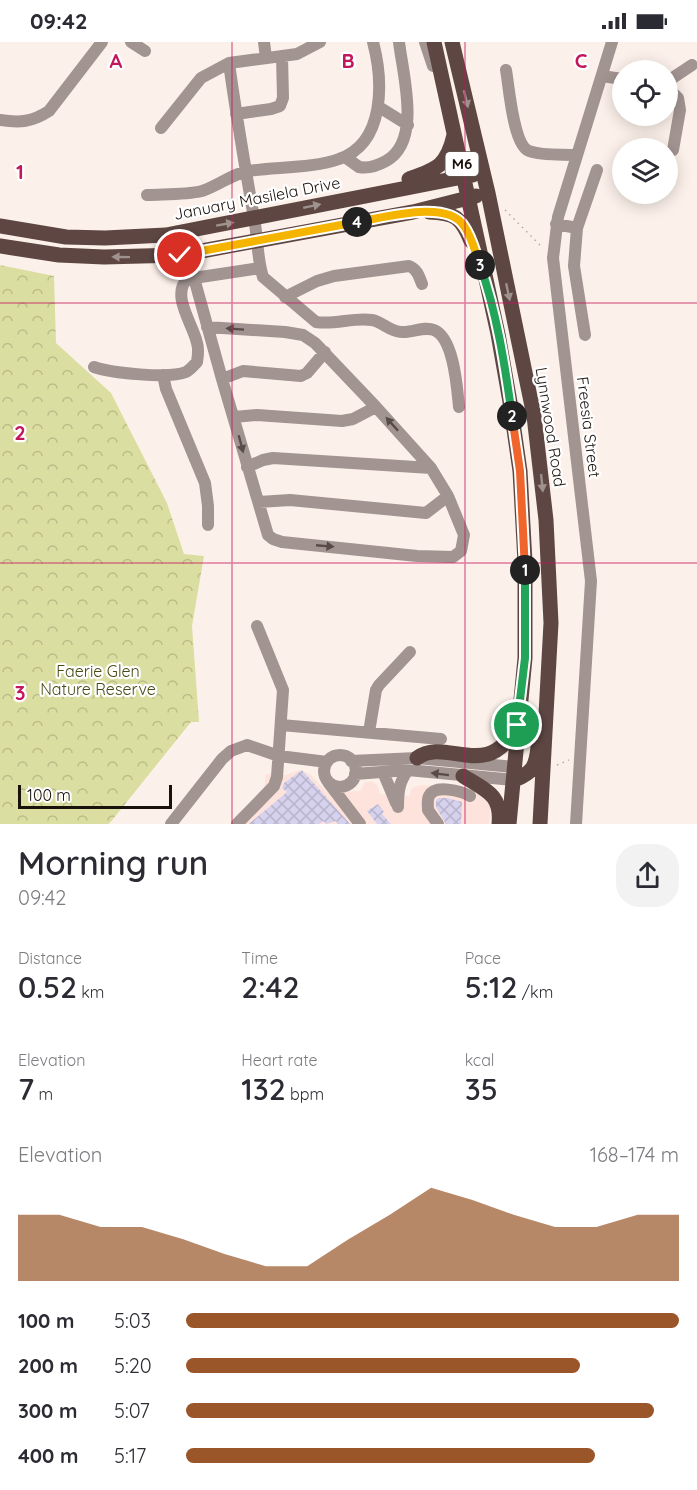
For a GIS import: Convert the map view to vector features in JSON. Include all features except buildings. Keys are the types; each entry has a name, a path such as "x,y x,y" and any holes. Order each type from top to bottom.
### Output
{"main road":[{"name":"M6","path":"434,42 455,131 510,402 523,517 525,658 509,824"},
{"name":"Lynnwood Road","path":"452,42 488,193 534,416 546,520 551,623 540,824"},
{"path":"370,194 434,170 445,162 451,150 455,131"},
{"name":"January Masilela Drive","path":"0,226 66,237 166,235 483,174"},
{"path":"0,246 59,255 133,258 180,255 413,212 488,193"},
{"path":"413,212 446,213 459,220 465,226 487,286"},
{"path":"514,774 531,770 537,761 547,558"},
{"path":"412,764 423,754 431,752 476,756 498,750 506,744 517,725"},
{"path":"531,770 541,781 541,807"},
{"path":"464,776 492,795 498,804 499,824"}],"street":[{"path":"0,120 27,122 49,111 102,42"},
{"path":"131,42 145,51"},
{"path":"264,42 266,58"},
{"path":"161,128 201,78 229,63 297,54 320,42"},
{"path":"147,195 202,190 245,172 331,161 345,157 362,142 372,127 379,108 379,82 373,42"},
{"path":"345,157 359,167 377,166 398,152 405,139 408,125 399,42"},
{"path":"425,42 440,93 451,115"},
{"name":"Freesia Street","path":"576,824 591,581 553,258 556,224 612,42"},
{"path":"236,114 271,110 280,106 283,98 282,56"},
{"path":"229,63 245,172 258,240 260,268 265,279 313,320 320,322 370,320 396,332 405,333 428,329 436,331 442,337 454,363 459,407"},
{"path":"678,74 692,64"},
{"path":"506,70 518,135 525,149 532,152 577,155"},
{"path":"602,76 612,78"},
{"path":"678,98 680,110 678,121"},
{"path":"379,108 408,125"},
{"path":"585,335 574,266 577,228 597,170"},
{"path":"556,224 577,228"},
{"path":"285,297 334,276 409,266 418,273 422,284"},
{"path":"94,367 104,370 163,375 187,371 197,362 197,341 185,311 182,284 187,279 260,268"},
{"path":"194,278 207,327 234,417 247,467 268,536 273,539 417,556 453,557 461,551 464,535 448,496 431,468 325,352 303,335 207,327"},
{"path":"222,379 243,371 301,376 308,373 325,352"},
{"path":"163,375 166,389 205,483 208,525"},
{"path":"234,417 251,415 342,422 376,407"},
{"path":"247,467 263,460 273,459 431,468"},
{"path":"259,502 290,500 426,513 448,496"},
{"path":"237,824 274,786 277,777 282,685 257,626"},
{"path":"369,732 376,690 410,652"},
{"path":"281,725 441,739"},
{"path":"171,824 222,759 231,751 247,745 279,756 327,762"},
{"path":"336,756 347,757 355,769 353,778 357,821 327,780 325,766 336,756"},
{"path":"298,759 339,787 353,778 412,764 464,776 514,774"},
{"path":"351,761 412,764 514,774"},
{"path":"383,772 398,807 400,782 412,764"},
{"path":"438,824 428,810 431,793 442,789 470,796"}],"path":[{"path":"504,209 553,258"}],"shaded area":[{"path":"299,770 310,774 327,792 360,791 365,782 371,781 378,786 380,794 409,796 412,788 421,785 483,795 491,806 489,824 231,824 253,804 264,787 266,774 286,775"}],"green space":[{"name":"Faerie Glen Nature Reserve","path":"0,265 54,276 56,343 111,393 167,503 184,554 204,556 192,626 199,722 191,722 109,824 0,824"}],"route":[{"path":"180,255 413,212 446,213 465,226 487,286 498,334 520,471 525,562 525,658 517,725"}]}
